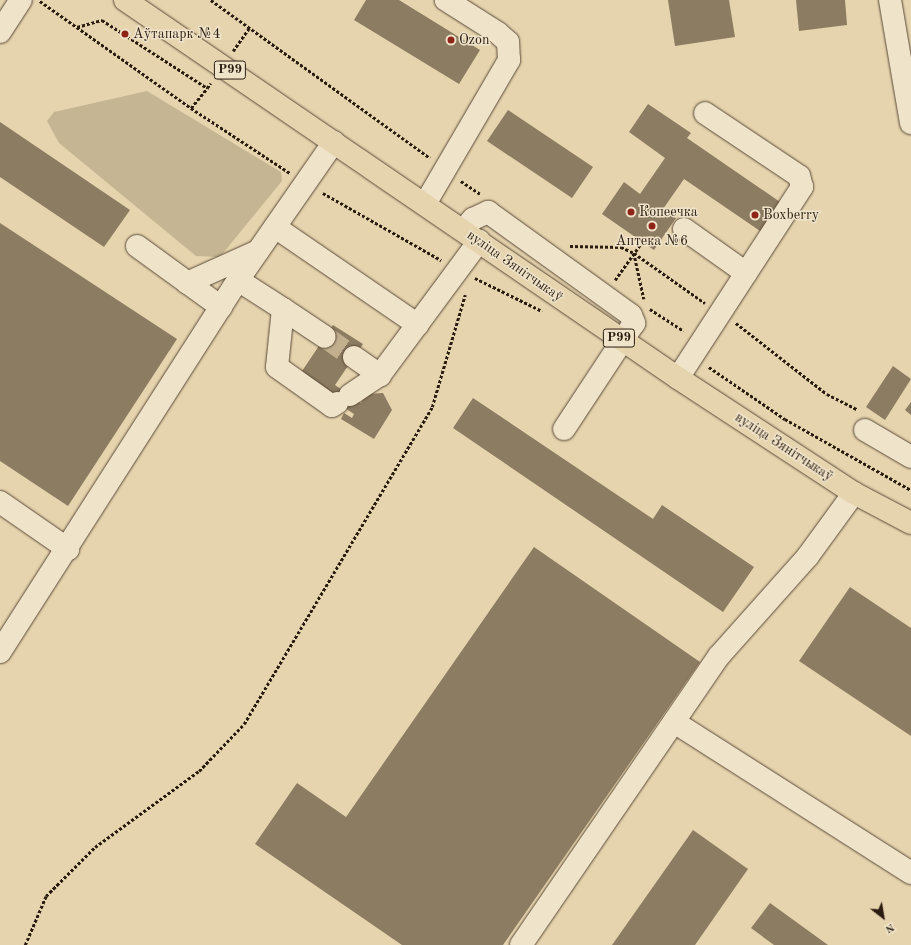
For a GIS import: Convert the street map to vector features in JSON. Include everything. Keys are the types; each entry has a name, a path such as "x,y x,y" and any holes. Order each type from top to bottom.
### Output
{"main road":[{"name":"вуліца Зянітчыкаў","path":"125,0 471,235 678,378 854,492 911,523"}],"lane":[{"path":"2,24 21,0"},
{"path":"425,204 446,171 509,60 508,42 498,33 446,0"},
{"path":"890,0 911,123"},
{"path":"678,378 802,187 799,176 704,113"},
{"path":"0,652 68,549 238,280 334,142"},
{"path":"283,309 277,367 332,406 380,375 418,325 471,235 473,218 488,212 631,315 634,323 564,429"},
{"path":"276,227 418,325"},
{"path":"684,229 746,273"},
{"path":"137,246 221,307"},
{"path":"187,283 259,250"},
{"path":"238,280 325,338"},
{"path":"354,357 380,375"},
{"path":"865,430 911,457"},
{"path":"521,945 719,656 808,556 854,492"},
{"path":"0,502 68,549"},
{"path":"674,722 911,873"}],"path":[{"path":"211,0 446,171 485,197"},
{"path":"191,108 207,88"},
{"path":"612,284 642,242"},
{"path":"563,245 621,247 634,253 720,314 734,321 827,394 857,409"},
{"path":"634,253 645,306"},
{"path":"25,945 46,896 95,848 199,771 244,724 432,407 466,291"},
{"path":"638,301 785,419 911,490"}],"shaded area":[{"path":"147,91 281,172 282,181 220,257 196,256 59,143 47,121 54,112"}],"building":[{"path":"366,0 399,0 480,50 459,84 354,20"},
{"path":"668,0 729,0 735,37 675,46"},
{"path":"796,0 845,0 847,25 799,31"},
{"path":"648,104 691,133 687,138 783,204 763,233 684,179 663,209 676,218 654,250 602,214 624,182 640,194 665,158 629,132"},
{"path":"508,110 593,167 572,198 487,141"},
{"path":"0,122 130,210 104,247 0,177"},
{"path":"0,223 177,339 68,506 0,461"},
{"path":"333,325 363,344 335,385 361,403 367,394 383,393 392,410 374,439 341,419 344,413 352,418 354,414 298,377"},
{"path":"893,366 911,379 885,420 866,407"},
{"path":"473,398 653,519 662,505 754,567 723,612 453,428"},
{"path":"911,402 911,415 905,410"},
{"path":"534,547 700,662 503,945 402,945 255,844 297,783 346,817"},
{"path":"850,587 911,628 911,736 799,661"},
{"path":"693,830 748,869 695,945 612,945"},
{"path":"770,903 828,945 774,945 751,928"}],"tunnel":[{"path":"325,337 354,357"}],"place":[{"name":"Аўтапарк №4","path":"125,34"},
{"name":"Ozon","path":"451,40"},
{"name":"Копеечка","path":"631,212"},
{"name":"Boxberry","path":"755,215"},
{"name":"Аптека №6","path":"652,226"}]}
